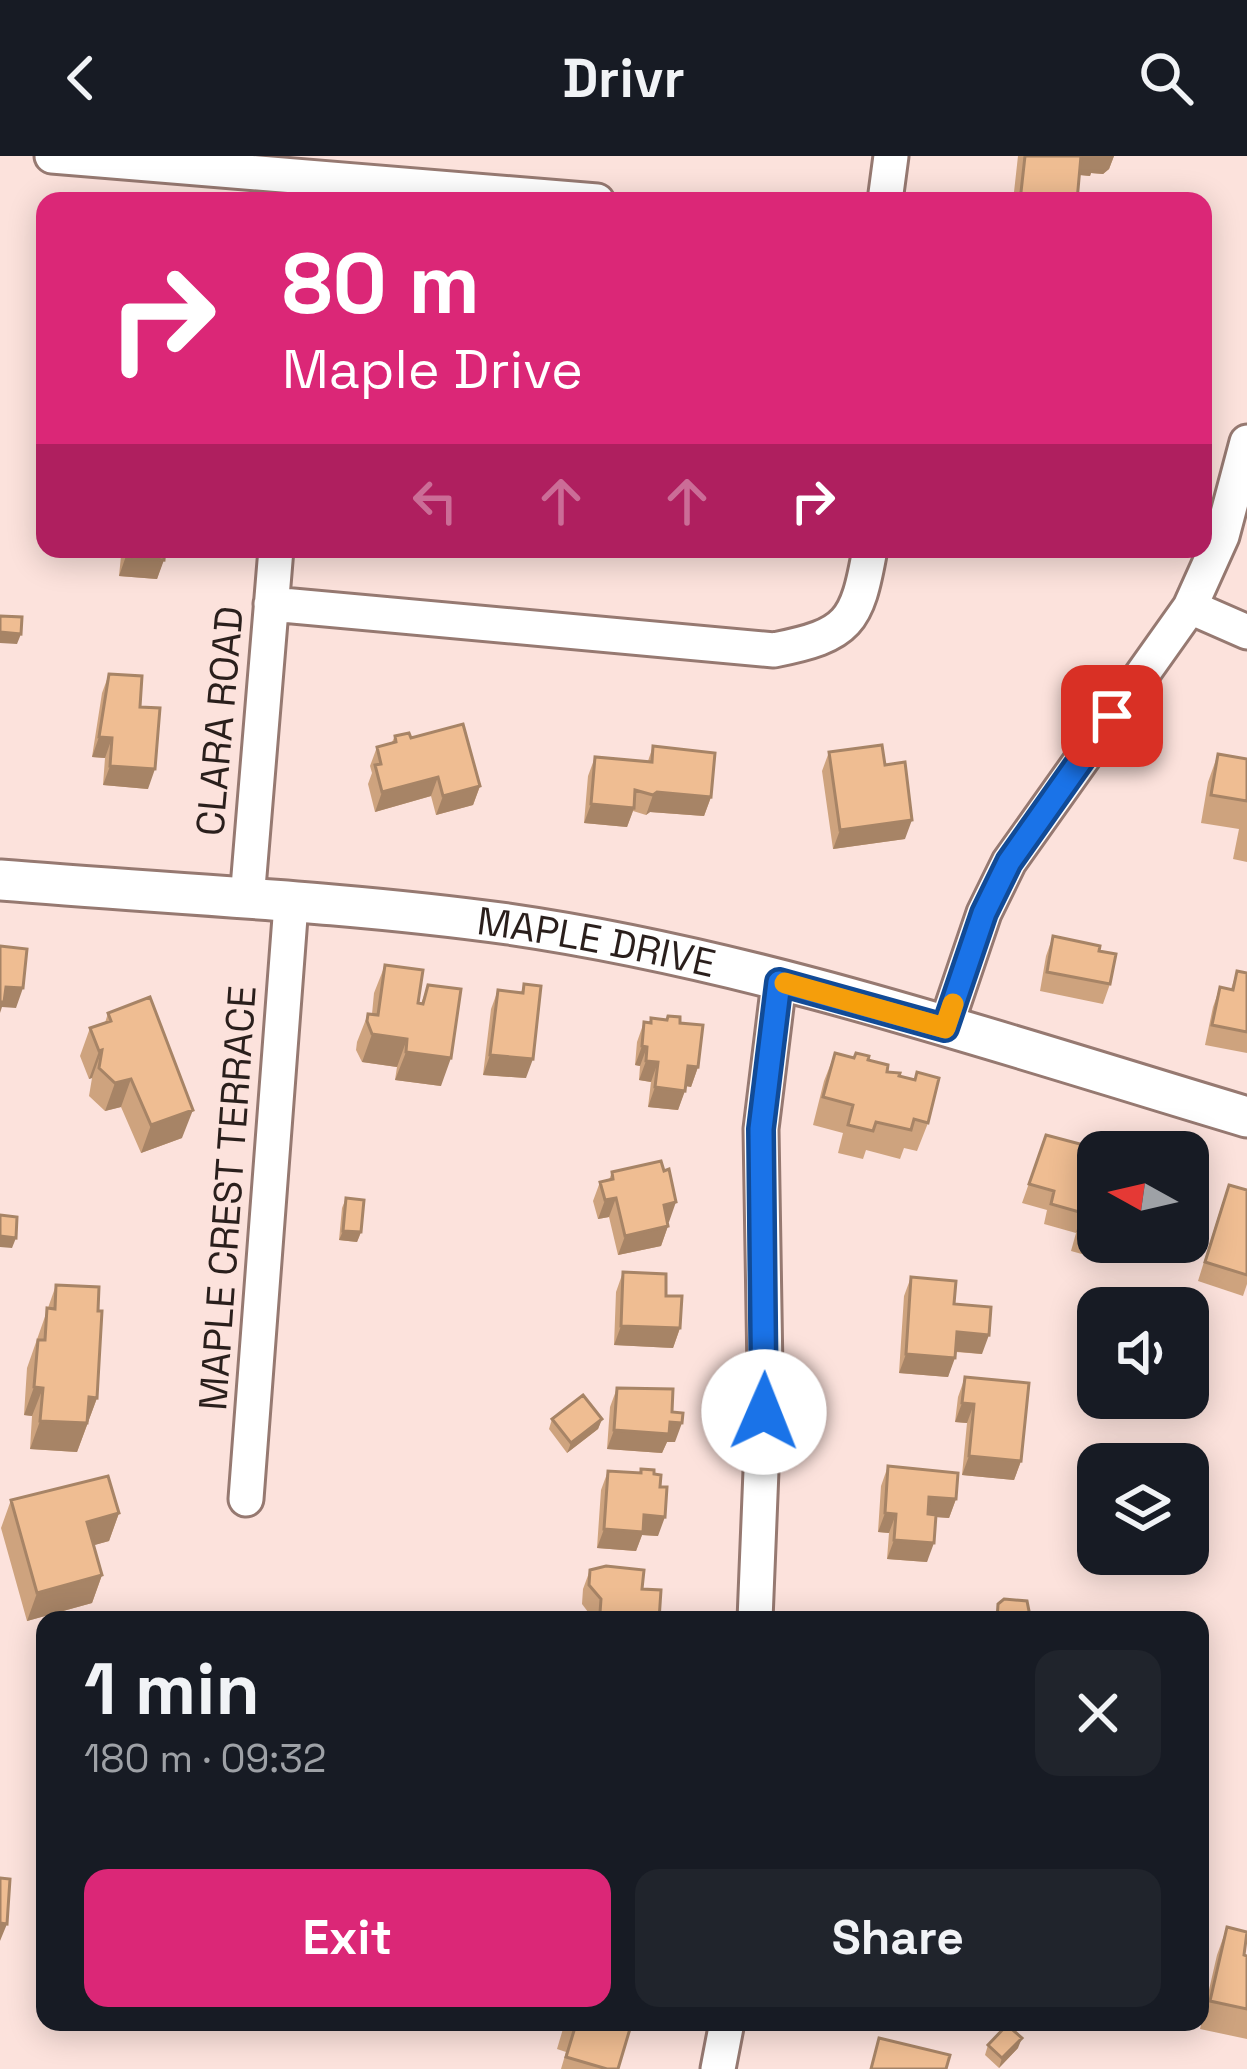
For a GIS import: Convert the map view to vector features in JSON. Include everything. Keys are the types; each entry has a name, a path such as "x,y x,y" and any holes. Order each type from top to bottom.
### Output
{"street":[{"path":"52,156 304,188 394,192"},
{"path":"886,192 891,156"},
{"path":"945,1028 984,913 1009,862 1190,607 1222,536 1247,442"},
{"name":"CLARA ROAD","path":"247,900 274,558"},
{"path":"271,604 773,650 818,641 850,618 861,602 868,558"},
{"path":"1190,607 1247,632"},
{"name":"MAPLE DRIVE","path":"0,880 507,924 660,952 945,1028 1247,1118"},
{"name":"MAPLE CREST TERRACE","path":"246,1499 291,904"},
{"path":"755,1611 765,1371 761,1129 779,982"},
{"path":"718,2069 725,2031"}],"building":[{"path":"1025,156 1081,156 1078,192 1021,192"},
{"path":"0,616 22,617 21,634 0,632"},
{"path":"109,674 142,676 140,707 160,708 155,769 110,766 112,738 99,737"},
{"path":"463,724 480,786 443,796 438,777 382,792 375,765 381,764 377,747 396,742 395,736 409,733 411,738"},
{"path":"882,745 885,765 905,762 912,820 840,830 829,752"},
{"path":"653,746 715,753 711,797 635,790 634,808 591,804 595,757 652,762"},
{"path":"1218,754 1247,759 1247,801 1211,795"},
{"path":"1053,936 1116,954 1110,984 1047,972"},
{"path":"0,946 27,949 23,988 6,987 4,1002 0,1002"},
{"path":"385,965 423,970 418,1003 423,1004 428,985 461,989 451,1058 406,1052 407,1039 372,1034 368,1014 378,1015"},
{"path":"1237,971 1247,973 1247,1032 1212,1025 1220,987 1233,990"},
{"path":"524,984 541,986 533,1059 490,1055 498,990 523,993"},
{"path":"150,997 193,1110 151,1125 131,1079 115,1083 99,1068 102,1050 90,1028 111,1021 108,1013"},
{"path":"668,1016 680,1017 680,1023 703,1025 698,1067 688,1066 685,1091 655,1087 658,1062 646,1061 647,1047 642,1046 644,1022 667,1020"},
{"path":"835,1053 869,1056 868,1060 888,1065 887,1072 915,1080 917,1072 939,1078 928,1123 914,1119 911,1130 876,1122 873,1131 848,1125 853,1105 823,1097"},
{"path":"1046,1135 1077,1143 1077,1211 1051,1204 1054,1191 1029,1184"},
{"path":"661,1161 664,1171 669,1169 676,1202 664,1205 668,1226 625,1236 616,1198 605,1200 600,1182 613,1179 612,1172"},
{"path":"1229,1185 1247,1190 1247,1275 1208,1263"},
{"path":"346,1198 364,1200 361,1232 343,1231"},
{"path":"0,1215 17,1217 16,1238 0,1236"},
{"path":"623,1272 666,1274 666,1296 682,1296 680,1328 621,1326"},
{"path":"911,1277 956,1281 954,1304 991,1307 989,1335 957,1332 955,1358 906,1354"},
{"path":"56,1285 99,1287 97,1398 89,1397 87,1423 40,1421 43,1388 34,1387 38,1340 45,1340 47,1308 55,1309"},
{"path":"965,1377 1029,1383 1021,1461 969,1456 974,1404 962,1403"},
{"path":"617,1388 673,1389 672,1412 683,1413 682,1423 670,1422 669,1434 614,1430"},
{"path":"583,1395 602,1419 571,1443 552,1419"},
{"path":"888,1466 958,1473 956,1499 929,1497 928,1514 936,1515 934,1543 894,1540 896,1514 885,1513"},
{"path":"641,1469 654,1470 661,1475 660,1487 667,1487 665,1517 644,1515 643,1532 604,1529 608,1471 641,1473"},
{"path":"108,1476 119,1513 87,1522 102,1575 37,1593 11,1500"},
{"path":"606,1566 644,1570 642,1589 661,1590 660,1611 600,1611 601,1599 589,1585 590,1570"},
{"path":"1004,1599 1027,1601 1029,1611 998,1611"},
{"path":"0,1878 10,1879 7,1924 0,1923"},
{"path":"1227,1927 1247,1932 1247,2009 1210,2001"},
{"path":"574,2031 629,2031 618,2069 566,2057"},
{"path":"1001,2031 1014,2031 1022,2038 1002,2058 988,2045"},
{"path":"879,2038 950,2055 946,2069 871,2069"}],"slow traffic":[{"path":"785,983 945,1028 953,1004"}],"route":[{"path":"764,1412 761,1129 779,982 945,1028 984,913 1009,862 1112,716"}]}
